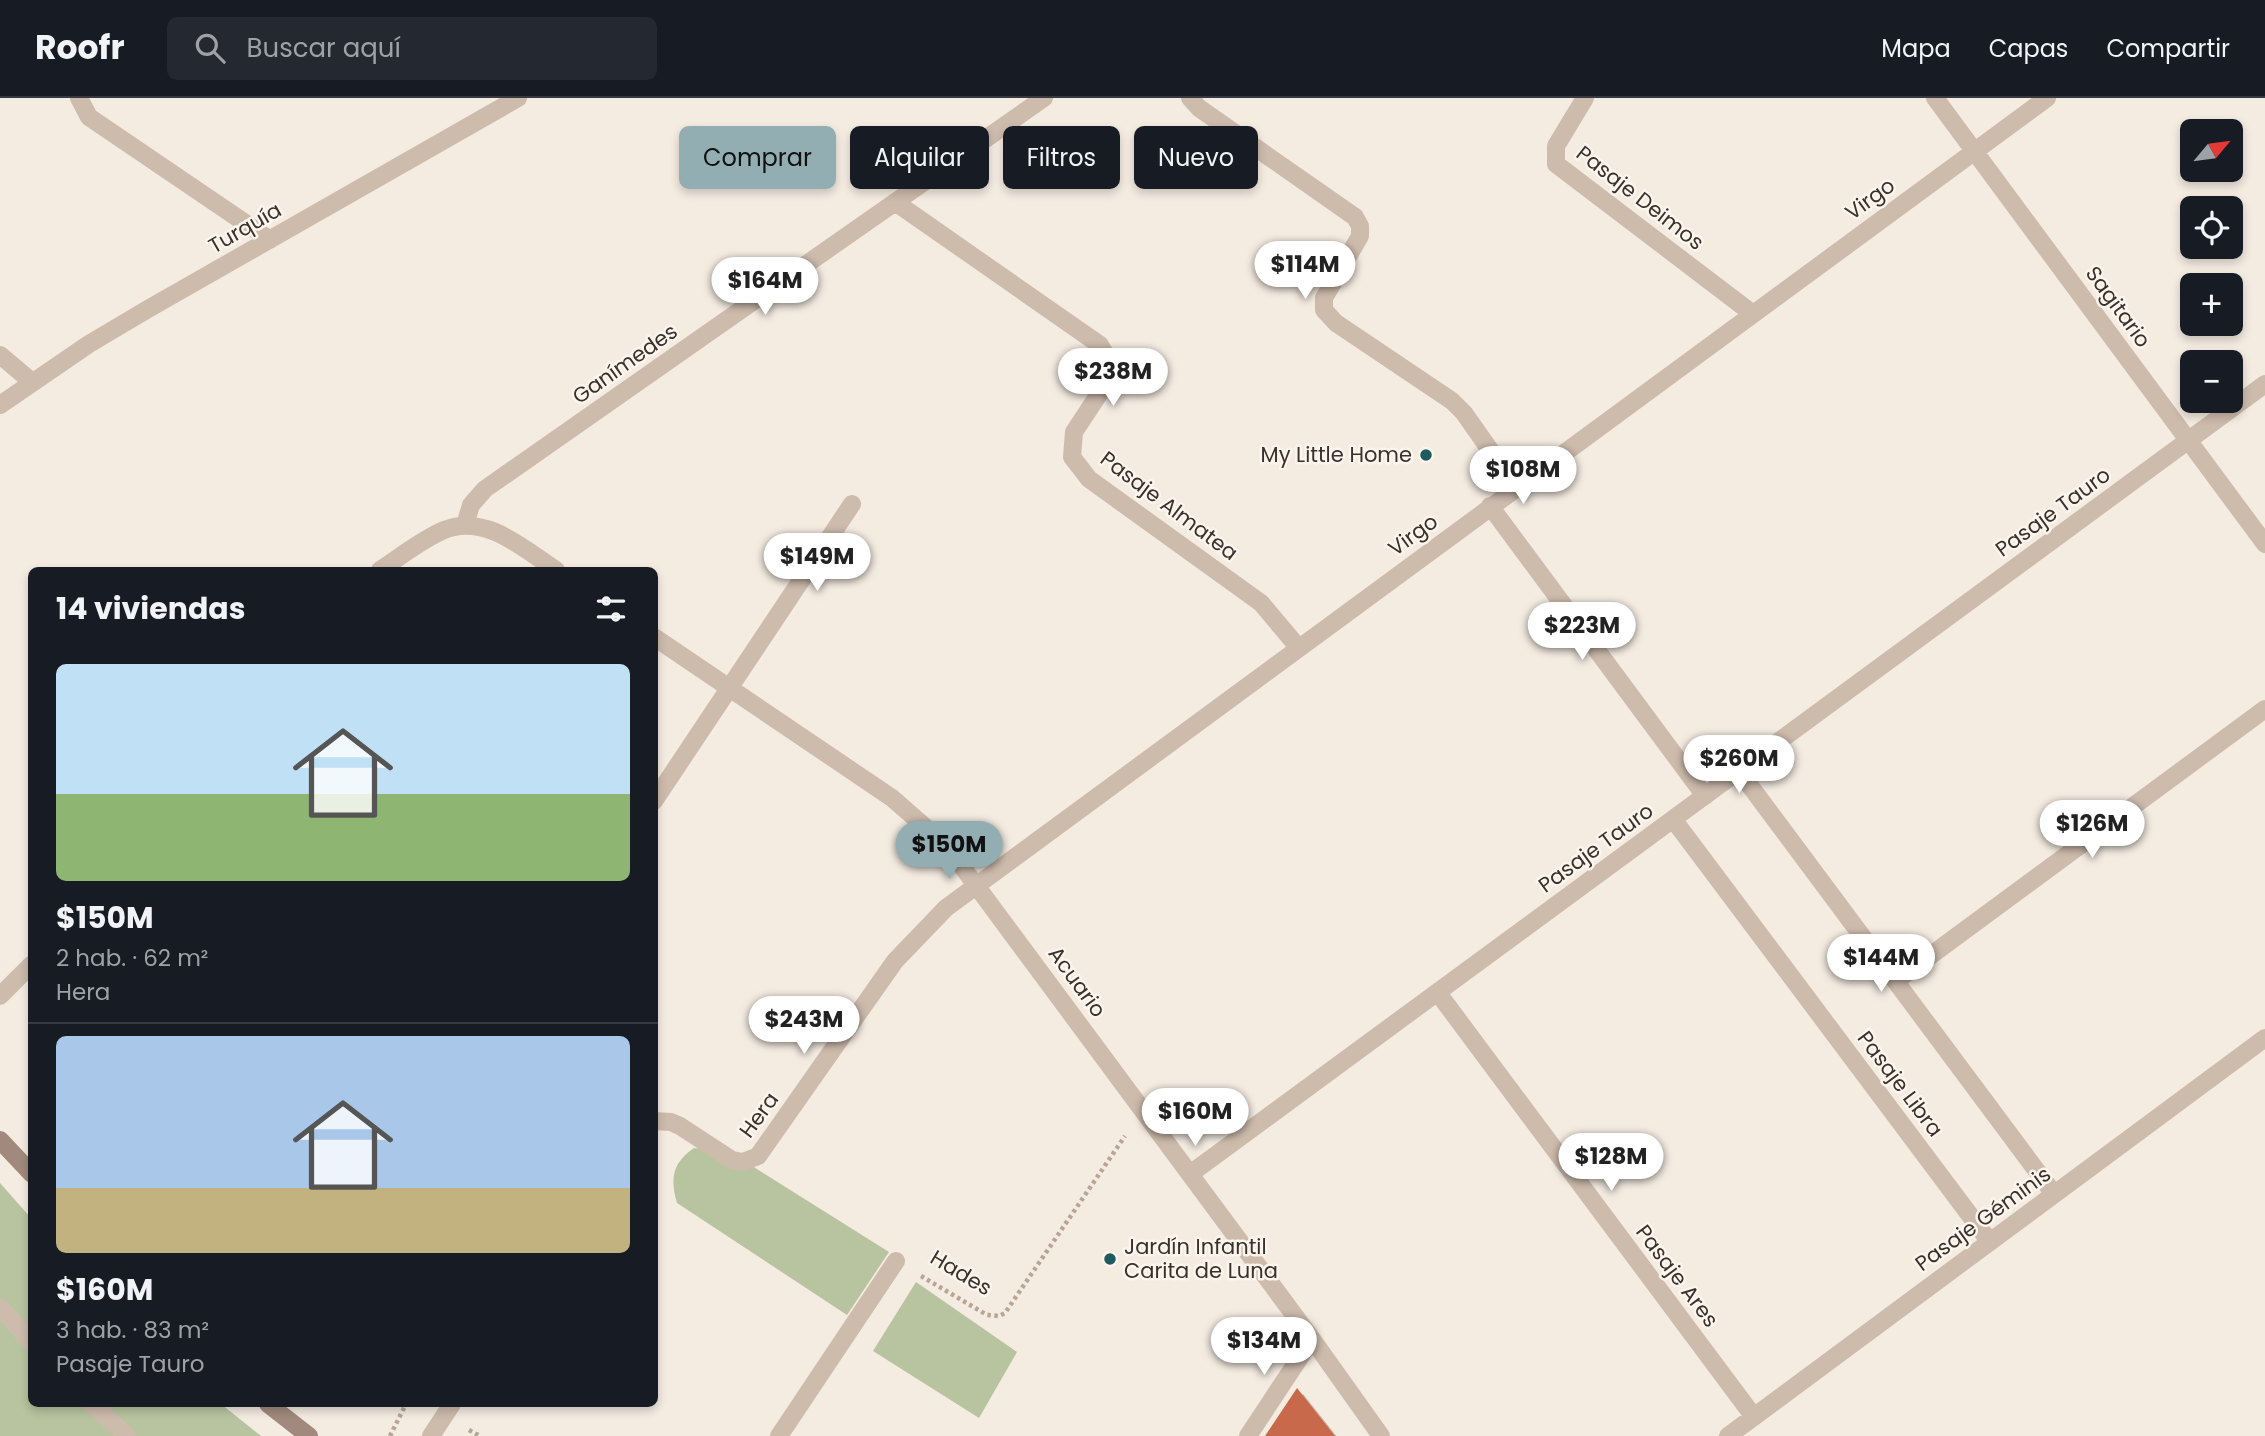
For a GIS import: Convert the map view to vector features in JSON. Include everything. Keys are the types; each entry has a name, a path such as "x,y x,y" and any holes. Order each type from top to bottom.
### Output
{"main road":[{"path":"0,1140 28,1170"},
{"path":"272,1407 309,1436"}],"street":[{"path":"79,98 89,117 270,240"},
{"name":"Ganímedes","path":"466,525 471,505 485,489 1044,98"},
{"path":"1189,98 1199,108 1355,217 1360,226 1360,236 1324,298 1324,310 1336,323 1452,401 1516,487"},
{"name":"Pasaje Deimos","path":"1585,98 1556,145 1556,164 1753,314"},
{"name":"Sagitario","path":"1935,98 2265,544"},
{"name":"Virgo","path":"976,884 2047,98"},
{"name":"Turquía","path":"0,405 125,323 506,101"},
{"name":"Pasaje Almatea","path":"895,202 1100,345 1110,362 1108,379 1074,432 1072,457 1089,479 1261,603 1298,647"},
{"path":"0,355 32,382"},
{"name":"Pasaje Tauro","path":"1190,1174 2265,384"},
{"path":"658,795 852,504"},
{"path":"1490,506 1704,796"},
{"path":"384,567 430,536 447,528 466,525 481,527 508,538 552,567"},
{"name":"Acuario","path":"658,641 892,798 939,839 976,884 1312,1339 1379,1435"},
{"path":"1896,981 2265,709"},
{"path":"1740,771 2054,1194"},
{"name":"Pasaje Libra","path":"1673,819 1990,1242"},
{"name":"Hera","path":"658,1121 680,1126 732,1160 743,1162 758,1156 895,961 946,908 976,884"},
{"path":"0,996 28,968"},
{"name":"Pasaje Ares","path":"1438,993 1754,1417"},
{"name":"Pasaje Géminis","path":"1728,1436 2265,1038"},
{"name":"Hades","path":"779,1436 896,1261"},
{"path":"0,1307 28,1338"},
{"path":"1248,1436 1312,1339"},
{"path":"95,1407 127,1436"},
{"path":"431,1436 450,1407"}],"path":[{"name":"Hades","path":"896,1261 987,1315 999,1316 1011,1307 1122,1140"},
{"path":"390,1436 404,1407"}],"green space":[{"path":"694,1148 730,1152 889,1252 847,1315 677,1203 675,1172 681,1160"},
{"path":"0,1183 28,1215 28,1407 225,1407 261,1436 0,1436"},
{"path":"916,1282 1017,1352 979,1418 873,1351"}],"building":[{"path":"1297,1388 1335,1436 1265,1436"}],"place":[{"name":"My Little Home","path":"1426,455"},
{"name":"Jardín Infantil Carita de Luna","path":"1110,1259"}]}
